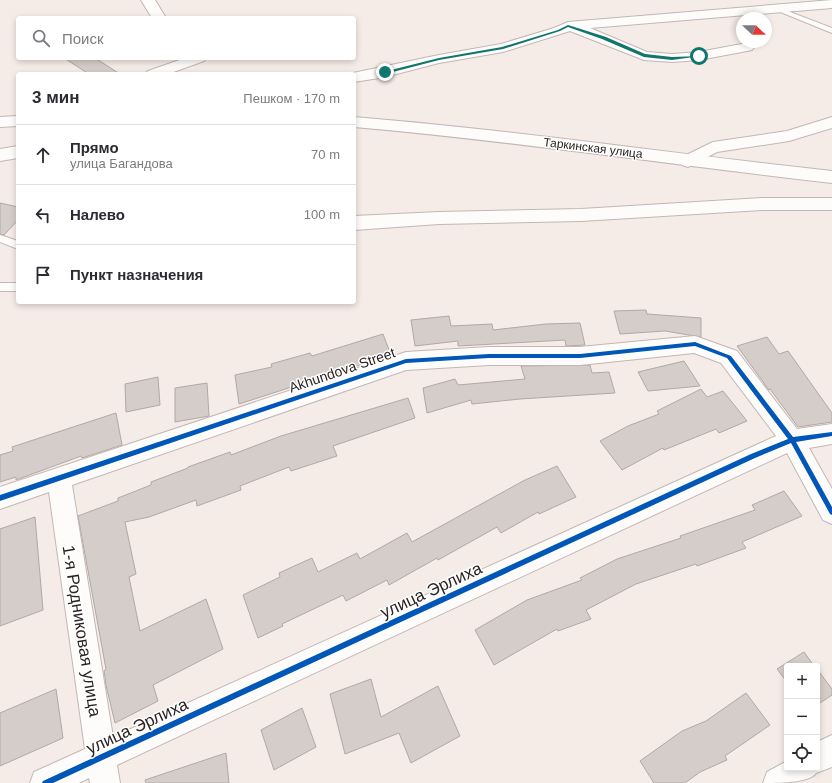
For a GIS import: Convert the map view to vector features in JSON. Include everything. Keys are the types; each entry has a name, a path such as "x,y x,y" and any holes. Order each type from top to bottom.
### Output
{"street":[{"path":"148,0 158,16"},
{"path":"356,77 385,72 439,59 503,48 559,31 568,26 832,4"},
{"path":"568,26 604,38 644,56 672,58 699,56 742,48"},
{"path":"156,72 172,63 188,60"},
{"path":"0,122 16,121"},
{"name":"Таркинская улица","path":"356,122 459,131 688,161 832,177"},
{"path":"688,161 713,147 789,136 832,122"},
{"path":"0,155 16,152"},
{"path":"356,223 439,218 581,215 762,204 832,204"},
{"name":"Akhundova Street","path":"0,498 406,361 489,356 580,356 695,344 729,357 792,440"},
{"name":"улица Эрлиха","path":"44,783 103,770 745,459 792,440 832,434"},
{"path":"792,440 832,512"},
{"name":"1-я Родниковая улица","path":"59,478 103,770"},
{"path":"820,757 832,750"},
{"path":"778,783 798,771"}],"lane":[{"path":"775,8 832,31"},
{"path":"0,238 16,245"},
{"path":"0,287 16,287"}],"building":[{"path":"67,60 98,60 117,72 86,72"},
{"path":"0,203 16,207 16,222 4,235 0,234"},
{"path":"646,310 647,314 701,318 701,337 665,331 620,334 614,311"},
{"path":"449,316 451,326 492,324 493,330 546,324 580,323 585,345 566,346 565,340 458,346 458,341 415,346 411,320"},
{"path":"383,334 391,355 239,404 235,375 272,367 271,364 310,353 312,356"},
{"path":"767,337 779,354 788,351 832,413 832,422 798,427 737,346"},
{"path":"684,361 700,386 648,391 638,372"},
{"path":"590,365 592,373 609,372 615,393 520,399 472,404 471,400 427,413 423,388 455,379 458,385 525,379 521,366"},
{"path":"158,377 160,405 126,412 125,384"},
{"path":"207,383 209,416 175,422 175,388"},
{"path":"701,389 707,397 723,391 747,421 719,433 716,429 664,450 663,448 622,470 600,441 628,426 659,414 657,411"},
{"path":"408,398 415,418 333,446 337,456 291,471 289,467 240,486 241,490 197,506 196,500 149,517 125,522 136,574 129,577 140,631 206,599 223,649 153,685 158,701 115,723 106,685 104,671 106,669 78,516 118,501 118,498 151,485 151,482 188,467 230,452 231,455 281,436"},
{"path":"116,413 122,445 82,458 81,456 16,480 16,477 0,482 0,455 13,451 12,447"},
{"path":"557,466 576,497 539,514 538,512 501,533 497,527 389,585 387,580 346,601 343,595 282,624 283,626 258,638 243,595 280,577 279,573 312,558 318,572 357,553 360,559 407,533 412,542 525,480"},
{"path":"784,491 802,516 742,542 746,548 697,566 696,564 636,584 586,610 591,619 558,631 557,629 494,665 475,630 527,600 582,580 580,578 617,559 681,538 680,536 755,510 752,505"},
{"path":"35,517 43,610 0,626 0,529"},
{"path":"804,652 812,663 787,663"},
{"path":"784,665 784,678 777,669"},
{"path":"820,673 832,689 832,695 820,703"},
{"path":"371,679 381,717 438,686 460,736 411,763 399,733 345,754 330,694"},
{"path":"56,689 63,738 0,766 0,713"},
{"path":"746,693 770,725 725,756 727,760 700,772 685,783 654,783 640,761 682,731 706,721"},
{"path":"302,708 316,747 274,770 261,730"},
{"path":"226,753 229,783 146,783 145,780"}],"cycle path":[{"path":"0,498 406,361 489,356 580,356 695,344 729,357 792,440 832,512"},
{"path":"45,783 753,456 792,440 832,434"}],"route":[{"path":"385,72 439,59 503,48 538,36 559,31 568,26 604,38 644,56 672,58 699,56"}]}
